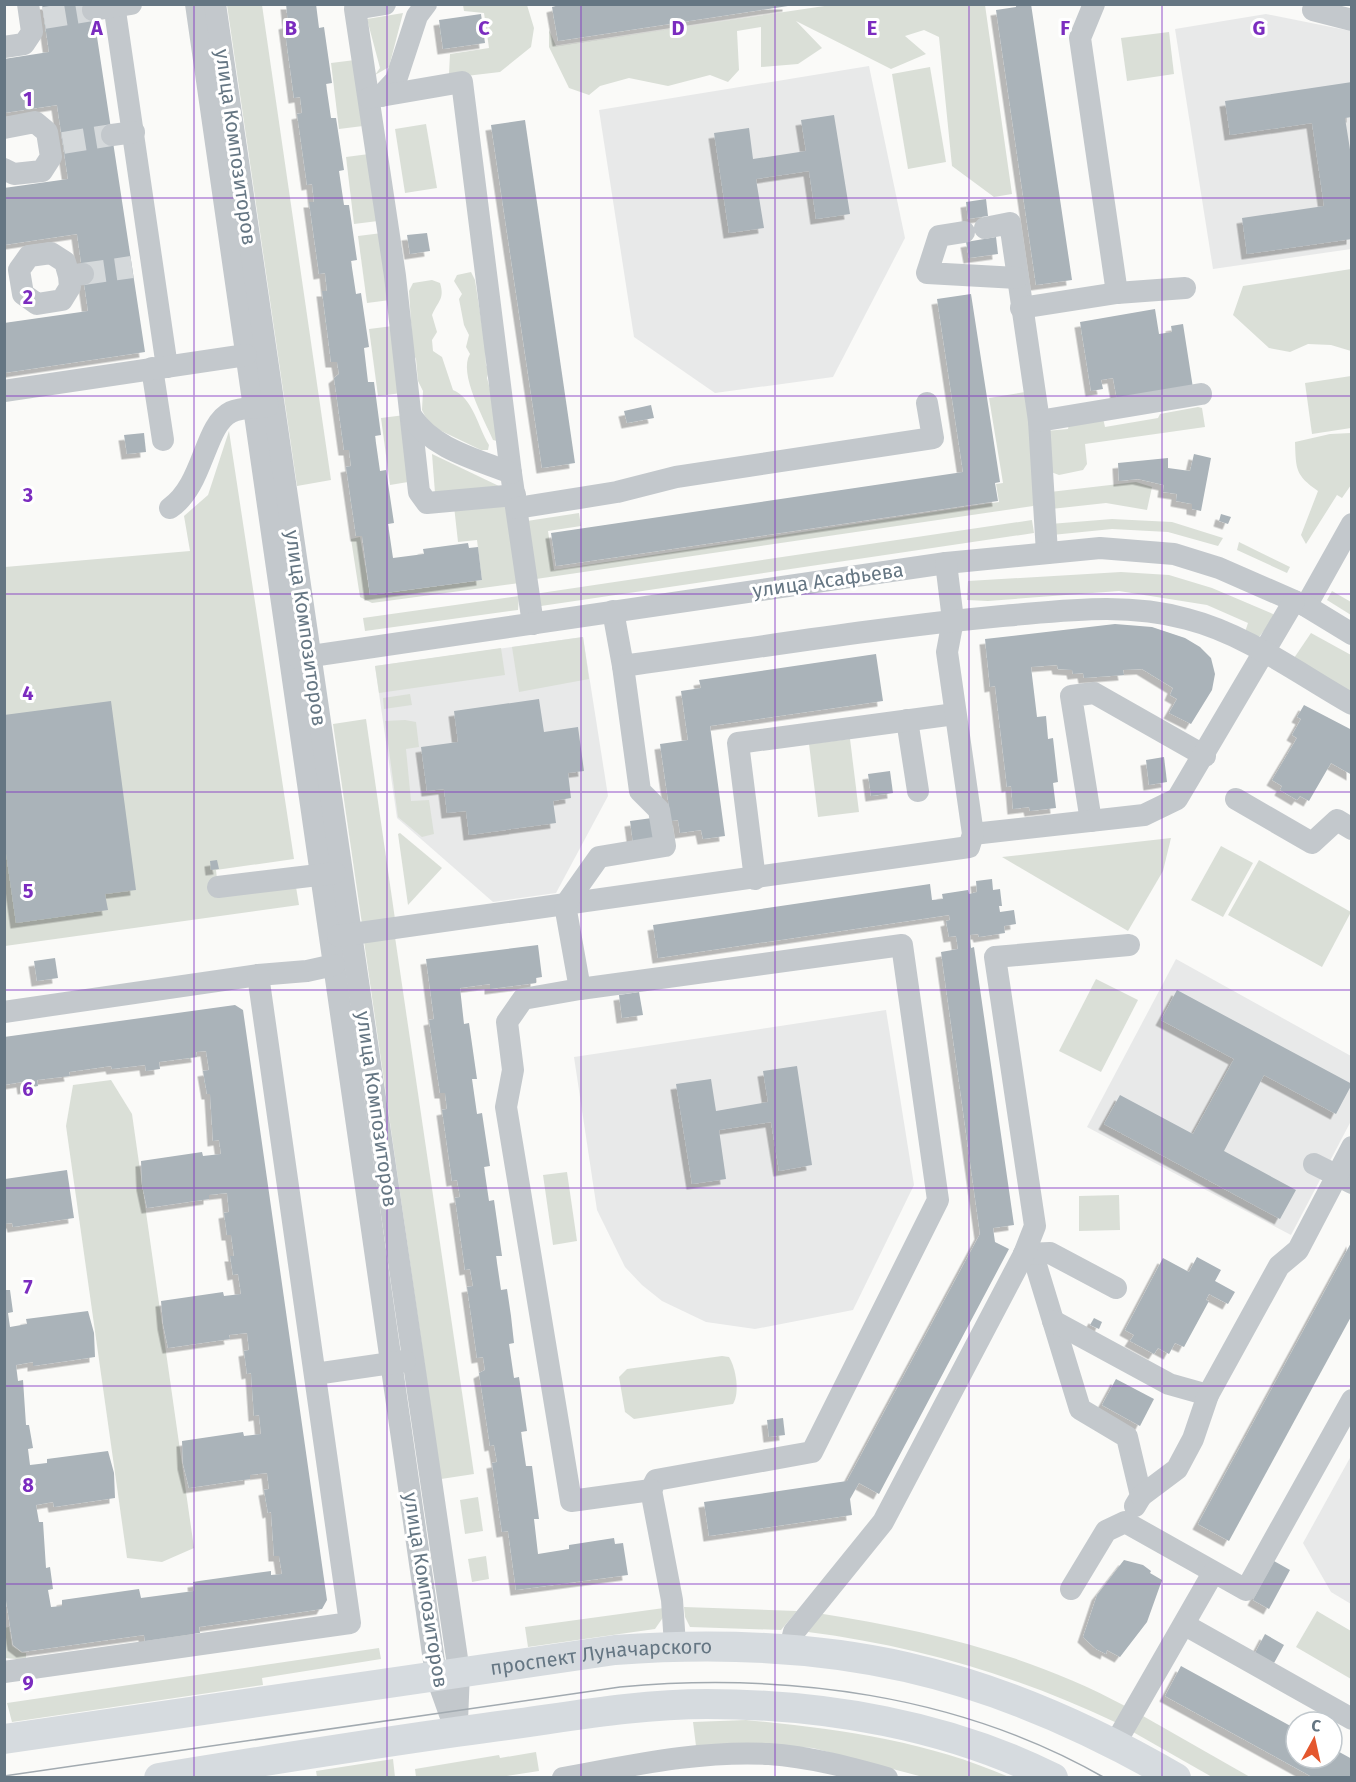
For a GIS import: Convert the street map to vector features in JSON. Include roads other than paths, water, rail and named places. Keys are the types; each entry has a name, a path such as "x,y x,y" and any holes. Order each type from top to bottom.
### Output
{"main road":[{"name":"проспект Луначарского","path":"4,1739 615,1650 675,1645 790,1648 876,1660 960,1680 1018,1699 1116,1742 1176,1778"},
{"path":"159,1778 456,1731 650,1707 706,1704 823,1711 924,1731 1010,1759 1053,1778"}],"street":[{"name":"улица Композиторов","path":"196,4 246,355 264,406"},
{"name":"улица Композиторов","path":"215,4 264,406 300,657 341,936 414,1360 456,1731"},
{"path":"385,4 355,9 375,97 419,492 427,503 514,492 617,492 676,477 933,438 927,403"},
{"path":"375,97 396,80 417,15 426,4"},
{"path":"1094,4 1080,38 1118,293"},
{"path":"113,7 134,132 142,265 159,368 163,440"},
{"path":"1314,13 1352,20"},
{"path":"4,47 24,44 32,32 34,14"},
{"path":"375,97 462,82 533,624"},
{"path":"4,128 35,122 56,144 51,158 42,171 14,174 4,169"},
{"path":"112,135 134,132"},
{"path":"1017,278 927,273 939,236 1010,223 1039,421 1047,553"},
{"path":"1021,308 1118,293 1185,288"},
{"path":"4,391 246,355"},
{"path":"1039,421 1202,394"},
{"path":"170,508 182,500 191,488 220,420 232,411 264,406"},
{"path":"412,417 422,432 514,492"},
{"path":"973,834 1144,815 1177,799 1265,653 1352,524"},
{"name":"улица Асафьева","path":"300,657 946,563 1100,548 1174,554 1219,568 1300,604 1352,634"},
{"path":"341,936 969,847 973,834 947,652 953,620 946,563"},
{"path":"623,666 953,620 1104,608 1143,610 1187,619 1217,629 1265,653 1352,704"},
{"path":"580,989 565,905 599,857 665,846 659,810 640,791 613,611"},
{"path":"1090,820 1071,696 1094,693 1205,756"},
{"path":"754,879 738,743 955,714"},
{"path":"907,720 918,791"},
{"path":"1236,799 1312,843 1337,820 1352,829"},
{"path":"218,887 332,873"},
{"name":"улица Композиторов","path":"341,936 334,964 391,1363 448,1674"},
{"path":"651,1490 571,1501 506,1107 513,1070 507,1022 523,999 580,989 902,945 939,1200 812,1452 657,1480 651,1490 672,1600 675,1645"},
{"path":"790,1648 794,1632 800,1623 887,1524 1024,1254 1035,1226 995,957 1129,945"},
{"path":"4,1012 258,975 308,970 334,964"},
{"path":"4,1672 350,1623 258,975"},
{"path":"1071,1588 1106,1531 1125,1522 1141,1496 1177,1469 1193,1439 1208,1395 1279,1266 1298,1250 1344,1179 1352,1147"},
{"path":"1314,1164 1344,1179"},
{"path":"1024,1254 1050,1253 1116,1288"},
{"path":"1024,1254 1036,1265 1080,1409 1127,1437 1141,1496"},
{"path":"1053,1321 1169,1384 1208,1395"},
{"path":"315,1374 414,1360"},
{"path":"1125,1522 1246,1590 1352,1400"},
{"path":"1116,1742 1213,1573"},
{"path":"1185,1624 1352,1719"},
{"path":"563,1778 682,1768 768,1754 838,1771 887,1778"}],"tunnel":[{"path":"44,18 93,10"},
{"path":"63,143 112,135"},
{"path":"83,274 132,267"}],"tram line":[{"path":"4,1776 620,1687 682,1683 745,1683 807,1687 870,1695 931,1708 991,1726 1049,1749 1105,1778"}]}
